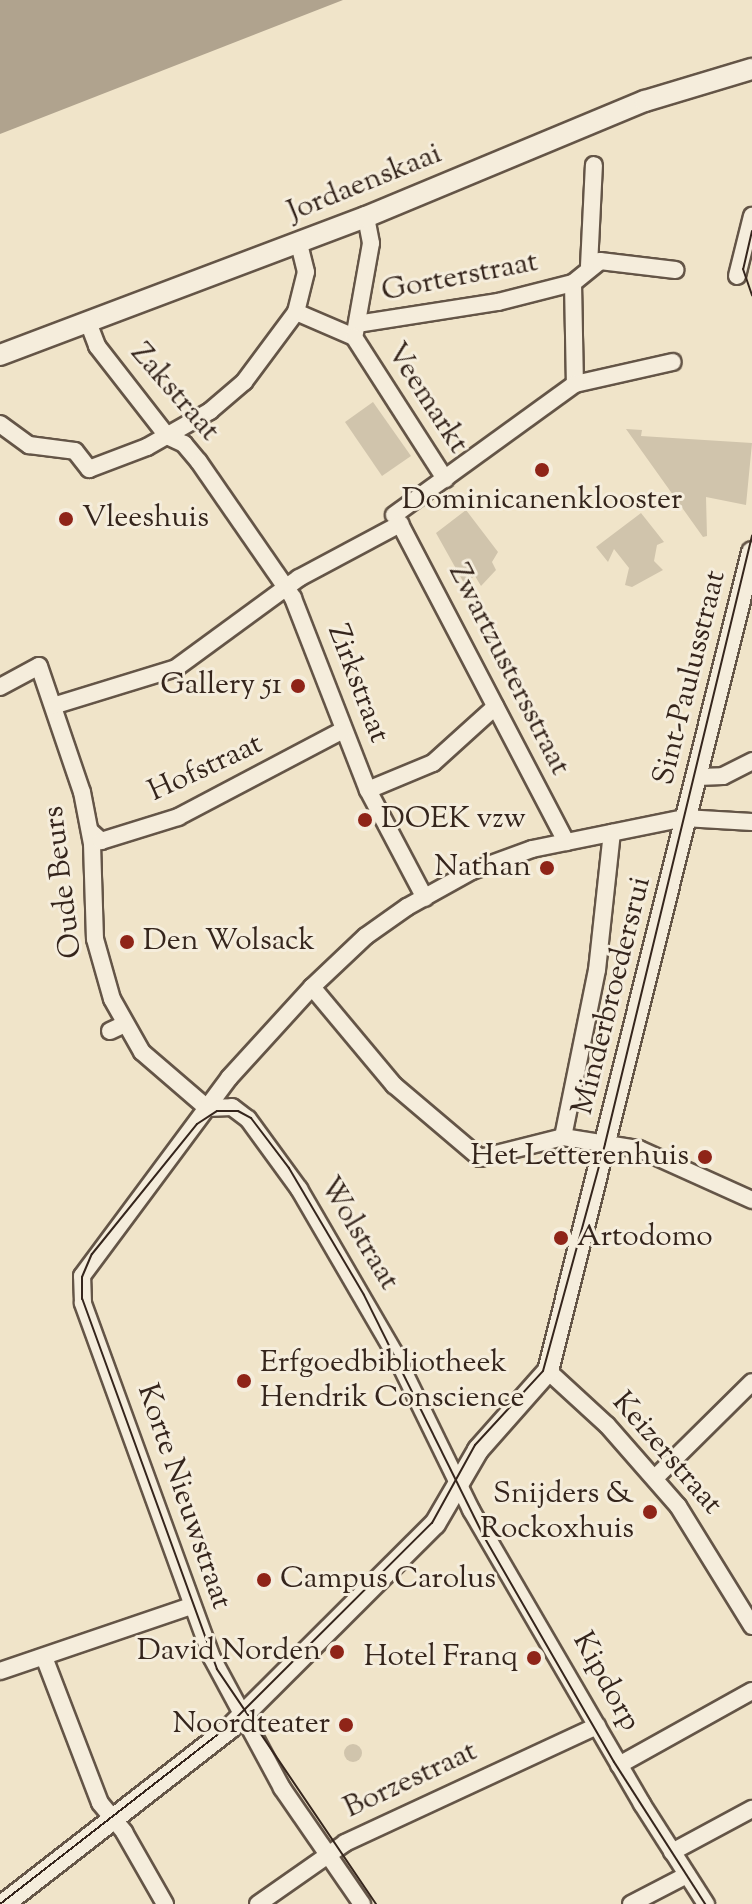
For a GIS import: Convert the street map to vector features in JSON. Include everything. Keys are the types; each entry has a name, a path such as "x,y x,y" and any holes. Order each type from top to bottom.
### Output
{"street":[{"name":"Jordaenskaai","path":"0,355 366,217 645,101 752,69"},
{"path":"589,266 594,165"},
{"path":"737,276 752,216"},
{"path":"296,312 356,330 371,243 366,217"},
{"path":"0,424 29,445 75,451 89,469 167,436 244,382 296,312 306,272 299,243"},
{"path":"575,384 573,283 589,266 600,261 675,270"},
{"name":"Gorterstraat","path":"356,330 498,302 573,283"},
{"name":"Zakstraat","path":"88,322 97,346 167,436 184,444 224,497"},
{"name":"Veemarkt","path":"56,705 176,668 286,588 397,519 445,479 356,330"},
{"path":"445,479 575,384 673,362"},
{"name":"Zirkstraat","path":"224,497 286,588 368,790 425,898"},
{"name":"Zwartzustersstraat","path":"397,519 566,842"},
{"name":"Sint-Paulusstraat","path":"687,818 752,552"},
{"name":"Oude Beurs","path":"0,687 39,666 56,705 90,831 95,939 117,1028 207,1108"},
{"path":"368,790 433,763 495,707"},
{"name":"Hofstraat","path":"90,831 101,841 178,817 343,730"},
{"path":"698,777 723,776 752,761"},
{"path":"207,1108 312,987 366,936 472,871 566,842 687,818 752,822"},
{"name":"Minderbroedersrui","path":"76,1847 240,1718 435,1524 483,1442 548,1371 608,1144 687,818"},
{"path":"563,1137 597,970 612,833"},
{"path":"312,987 394,1085 480,1158 563,1137 639,1149 752,1200"},
{"name":"Wolstraat","path":"207,1108 232,1107 273,1150 344,1261 459,1486"},
{"name":"Korte Nieuwstraat","path":"207,1108 137,1206 93,1256 80,1292 191,1606 240,1718 362,1904"},
{"name":"Keizerstraat","path":"548,1371 655,1478 707,1546 752,1626"},
{"path":"655,1478 752,1382"},
{"name":"Kipdorp","path":"459,1486 619,1765 706,1904"},
{"path":"0,1671 191,1606"},
{"path":"44,1657 100,1803 165,1904"},
{"path":"619,1765 752,1691"},
{"name":"Borzestraat","path":"258,1904 328,1854 597,1726"},
{"path":"672,1852 752,1809"},
{"path":"0,1891 56,1850 76,1847"},
{"path":"4,1904 76,1847"},
{"path":"631,1904 687,1875"}],"shaded area":[{"path":"0,0 343,0 0,134"},
{"path":"373,402 411,456 382,476 345,422"},
{"path":"626,429 642,430 641,436 752,443 746,505 706,497 707,536 703,537"},
{"path":"466,510 498,552 492,562 496,570 481,586 475,576 464,583 436,533"},
{"path":"641,513 664,542 657,545 654,561 663,570 632,587 625,585 629,568 614,549 608,562 596,547"},
{"path":"353,1744 362,1753 353,1762 344,1753"}],"tram line":[{"path":"752,231 743,269 752,295"},
{"path":"0,1904 225,1729 432,1523 475,1445 543,1371 605,1144 752,536"},
{"path":"376,1904 217,1669 82,1299 82,1277 92,1254 197,1124 217,1111 238,1111 251,1118 289,1168 364,1295 483,1535 614,1762 705,1904"}],"place":[{"name":"Dominicanenklooster","path":"542,470"},
{"name":"Vleeshuis","path":"66,519"},
{"name":"Gallery 51","path":"298,686"},
{"name":"DOEK vzw","path":"365,820"},
{"name":"Nathan","path":"547,868"},
{"name":"Den Wolsack","path":"127,942"},
{"name":"Het Letterenhuis","path":"705,1157"},
{"name":"Artodomo","path":"561,1238"},
{"name":"Erfgoedbibliotheek Hendrik Conscience","path":"244,1381"},
{"name":"Snijders & Rockoxhuis","path":"650,1512"},
{"name":"Campus Carolus","path":"264,1580"},
{"name":"David Norden","path":"337,1652"},
{"name":"Hotel Franq","path":"534,1658"},
{"name":"Noordteater","path":"346,1725"}]}
